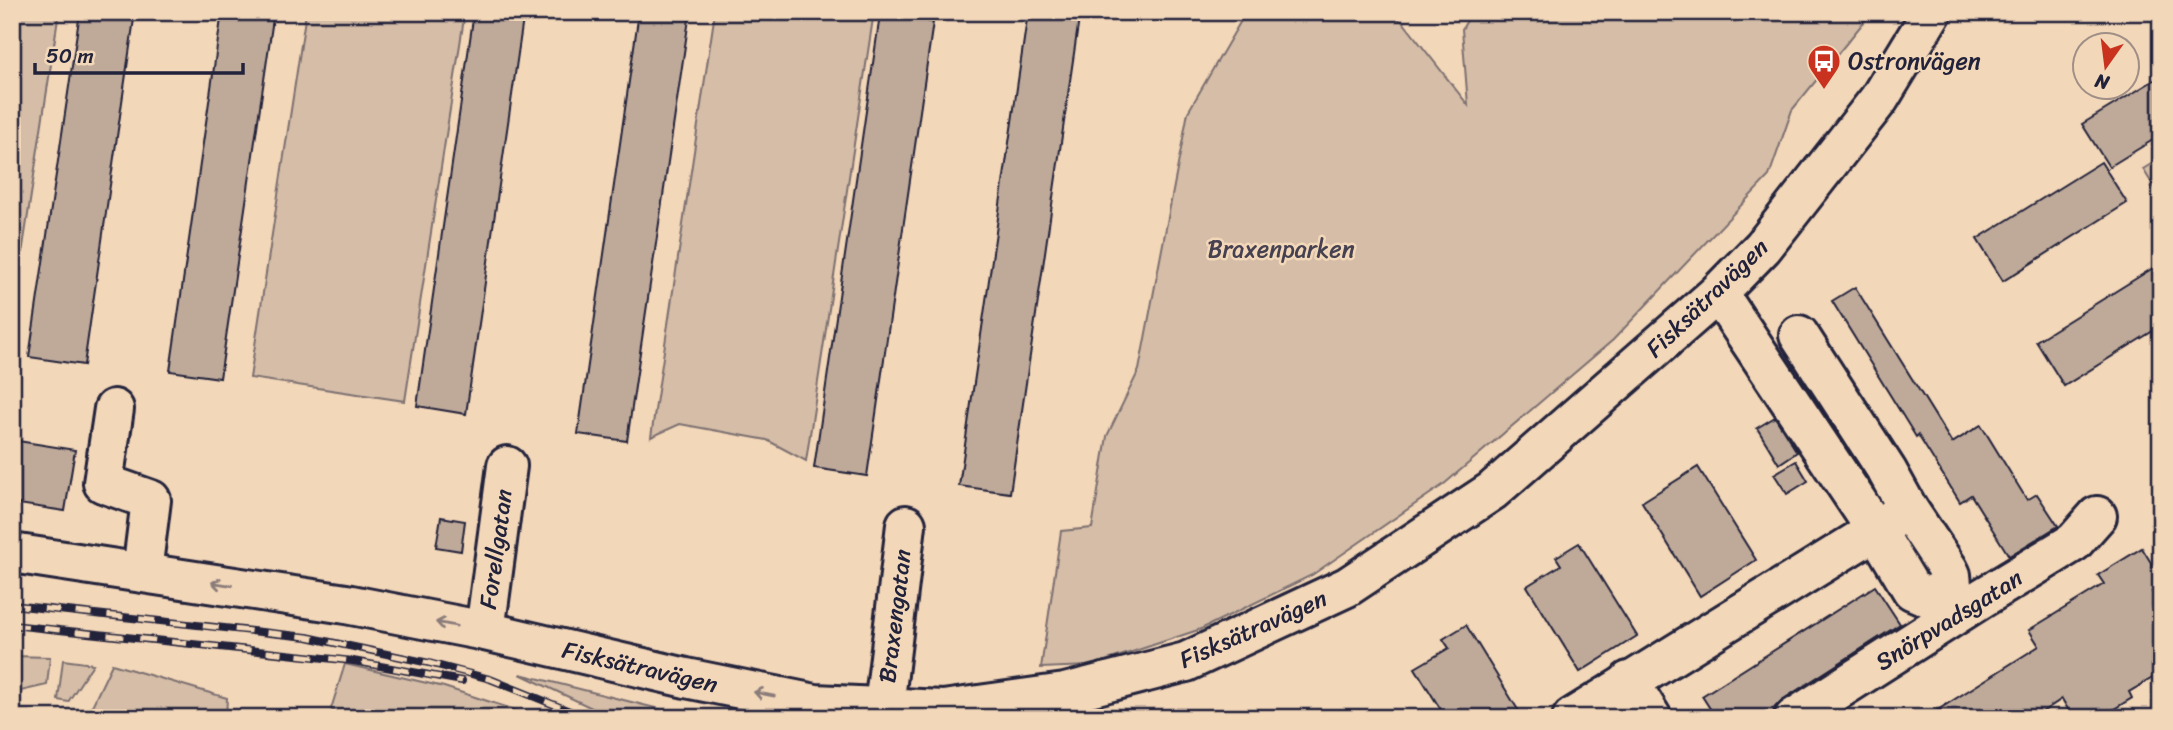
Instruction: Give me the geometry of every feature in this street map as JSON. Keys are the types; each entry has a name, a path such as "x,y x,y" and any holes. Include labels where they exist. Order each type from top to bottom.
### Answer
{"street":[{"name":"Fisksätravägen","path":"12,553 310,598 485,631 686,678 814,704 943,710 1065,693 1186,662 1347,587 1492,491 1718,293 1763,247 1879,99 1932,12"},
{"path":"1718,293 1876,530 1912,590 1928,597 1936,595 1952,585 1948,569 1799,335"},
{"path":"114,409 103,483 151,500 142,572"},
{"name":"Forellgatan","path":"485,631 507,466"},
{"path":"1572,718 1908,509"},
{"name":"Snörpvadsgatan","path":"1794,718 2074,542 2097,516"},
{"name":"Braxengatan","path":"884,707 906,525"},
{"path":"1629,681 1652,718"}],"green space":[{"path":"12,12 59,12 12,319"},
{"path":"306,12 465,12 405,401 250,378"},
{"path":"715,12 874,12 806,461 767,440 680,424 651,437"},
{"name":"Braxenparken","path":"1246,12 1386,12 1403,22 1468,105 1462,29 1472,12 1872,12 1792,110 1769,176 1613,340 1443,485 1312,575 1201,629 1090,666 1041,668 1061,531 1092,528 1107,436 1139,370 1188,112"},
{"path":"2161,158 2161,198 2143,169"},
{"path":"12,656 50,657 47,685 12,693"},
{"path":"63,660 93,664 68,702 58,700"},
{"path":"112,664 227,698 226,718 90,718 92,706"},
{"path":"345,664 444,687 540,718 346,718 331,709"},
{"path":"520,674 691,717 693,718 613,718"}],"building":[{"path":"80,12 135,12 84,365 29,357"},
{"path":"222,12 274,12 220,378 170,371"},
{"path":"474,12 524,12 466,414 417,406"},
{"path":"639,12 690,12 627,441 578,434"},
{"path":"1028,12 1080,12 1010,493 959,486"},
{"path":"880,15 933,22 867,476 814,468"},
{"path":"2161,76 2161,135 2109,167 2082,124 2118,102 2142,102 2142,88"},
{"path":"2101,162 2127,203 2003,281 1977,239"},
{"path":"2161,263 2161,326 2064,386 2036,341"},
{"path":"1855,287 1952,443 1981,425 2027,500 2037,494 2058,526 2009,556 1971,495 1960,502 1918,435 1916,437 1832,301"},
{"path":"1775,417 1797,452 1779,464 1757,428"},
{"path":"12,440 75,450 65,511 12,503"},
{"path":"1796,461 1808,481 1787,494 1774,474"},
{"path":"1698,467 1756,560 1700,596 1642,502"},
{"path":"441,517 465,521 461,551 436,547"},
{"path":"1579,543 1637,636 1580,672 1527,586 1561,565 1556,557"},
{"path":"2142,548 2161,579 2161,587 2152,592 2161,607 2161,673 2129,692 2132,698 2099,718 2073,718 2062,699 2033,718 1925,718 2039,646 2029,630 2104,584 2098,575"},
{"path":"1875,586 1900,624 1782,700 1766,718 1716,718 1702,696"},
{"path":"1466,625 1523,718 1446,718 1415,668 1449,648 1443,639"}],"railway":[{"path":"12,605 307,637 490,679 587,718"},
{"path":"12,625 353,661 462,681"}],"place":[{"name":"Ostronvägen","path":"1824,91"}]}
